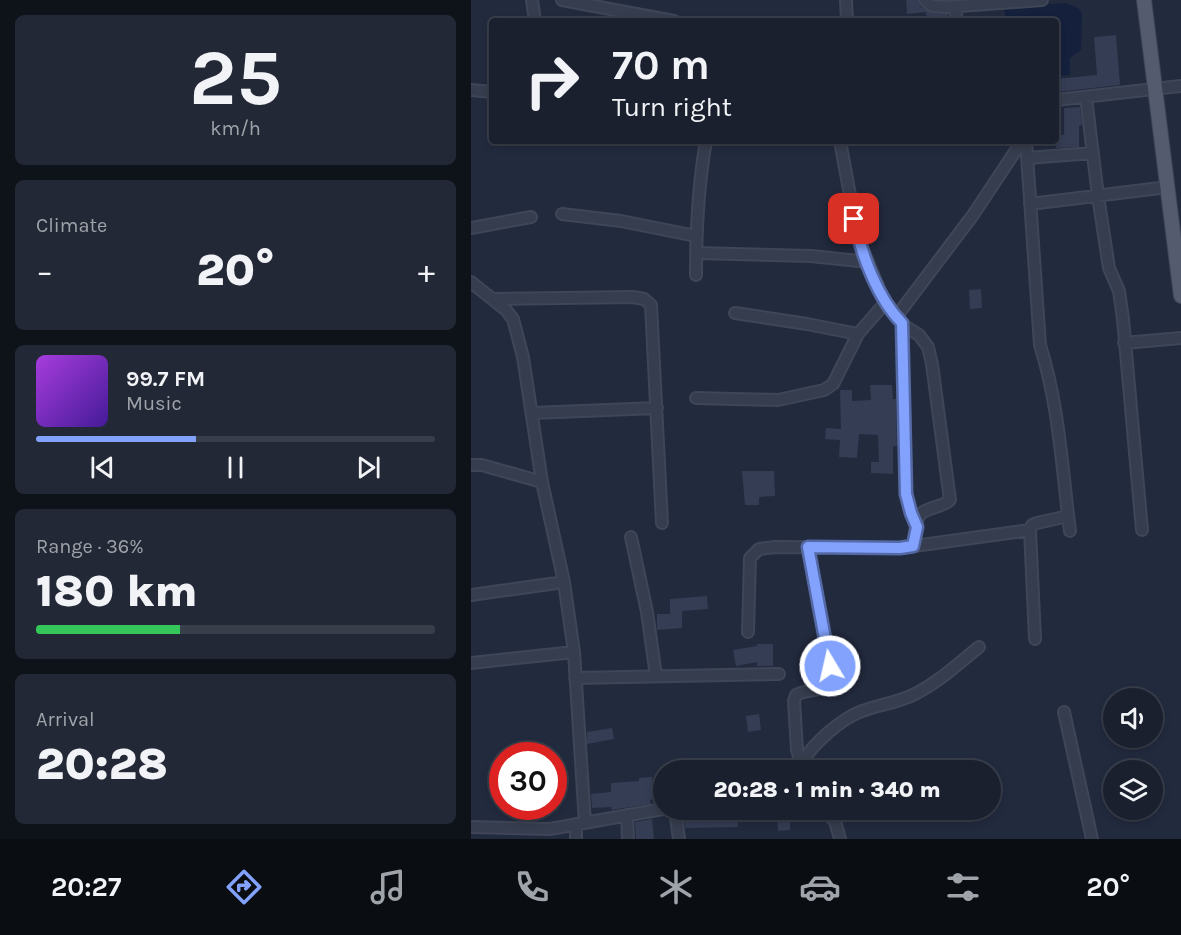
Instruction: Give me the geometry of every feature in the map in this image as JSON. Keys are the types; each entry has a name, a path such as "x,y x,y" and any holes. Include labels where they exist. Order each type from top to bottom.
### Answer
{"main road":[{"path":"1145,0 1178,254 1181,296"}],"street":[{"path":"532,0 535,18"},
{"path":"562,0 658,18"},
{"path":"846,0 847,18"},
{"path":"925,0 932,6 955,7 1042,0"},
{"path":"955,7 957,18"},
{"path":"1059,100 1181,86"},
{"path":"471,90 489,92"},
{"path":"1086,97 1109,268 1119,291 1142,530"},
{"path":"696,275 696,236 701,171 706,144"},
{"path":"841,144 858,238 885,303 899,320 919,336 928,347 950,500 945,505 924,512 919,517 913,546"},
{"path":"917,527 906,494 899,320 1022,144"},
{"path":"1025,144 1040,345 1054,401 1070,531"},
{"path":"1027,158 1093,153"},
{"path":"1030,204 1168,188"},
{"path":"562,214 621,221 696,236"},
{"path":"471,228 531,217"},
{"path":"696,254 811,256 868,262"},
{"path":"471,282 506,310 517,332 542,482 564,582 574,652 581,824 576,839"},
{"path":"492,299 633,297 644,299 651,305 662,523"},
{"path":"696,398 778,400 824,390 833,384 858,334 885,303"},
{"path":"735,313 858,334"},
{"path":"1124,343 1181,338"},
{"path":"532,413 657,408"},
{"path":"471,465 482,465 542,482"},
{"path":"1035,639 1030,531 1032,525 1037,523 1068,516"},
{"path":"749,632 750,558 755,551 775,547 900,548 1030,531"},
{"path":"631,537 647,612 656,676"},
{"path":"799,760 794,701 796,695 801,692 825,689 833,682 808,547"},
{"path":"471,595 564,582"},
{"path":"804,760 807,753 854,715 914,695 937,681 979,647"},
{"path":"471,663 574,652"},
{"path":"575,678 779,674"},
{"path":"1064,712 1092,839"},
{"path":"471,827 549,829 653,811"},
{"path":"627,815 628,839"},
{"path":"676,820 679,839"},
{"path":"834,820 840,839"}],"water":[{"path":"1065,3 1078,8 1082,13 1081,50 1070,58 1070,75 1059,76 1059,18 1006,18 1004,8"}],"building":[{"path":"906,0 918,0 920,6 931,13 948,14 949,18 927,18 926,12 907,14"},
{"path":"1116,35 1120,85 1059,92 1059,79 1097,75 1094,37"},
{"path":"1080,107 1082,125 1079,126 1079,147 1056,148 1056,144 1059,144 1059,135 1064,135 1064,108"},
{"path":"981,289 982,308 970,309 969,290"},
{"path":"870,385 892,385 893,399 896,399 897,446 893,446 893,474 871,473 871,462 879,462 878,435 859,434 857,458 839,457 840,440 825,439 826,428 841,429 840,390 852,390 852,401 871,400"},
{"path":"742,471 774,471 775,496 759,497 759,505 745,505"},
{"path":"707,596 708,609 682,611 682,628 657,630 657,614 670,614 670,599"},
{"path":"757,644 773,644 773,666 757,666 757,662 736,666 733,650 757,646"},
{"path":"821,656 825,679 814,682 813,673 817,673 815,658"},
{"path":"759,714 761,730 748,732 746,716"},
{"path":"612,728 614,739 587,744 587,732"},
{"path":"652,777 653,799 650,800 651,804 612,810 611,807 592,808 591,794 611,792 611,783 639,781 639,778"},
{"path":"652,819 654,839 636,839 635,822"},
{"path":"684,820 738,820 738,827 685,828"},
{"path":"777,820 790,820 790,830 778,831"}],"route":[{"path":"830,666 808,547 900,548 913,546 917,527 906,494 902,323 885,303 858,238 854,219"}]}
